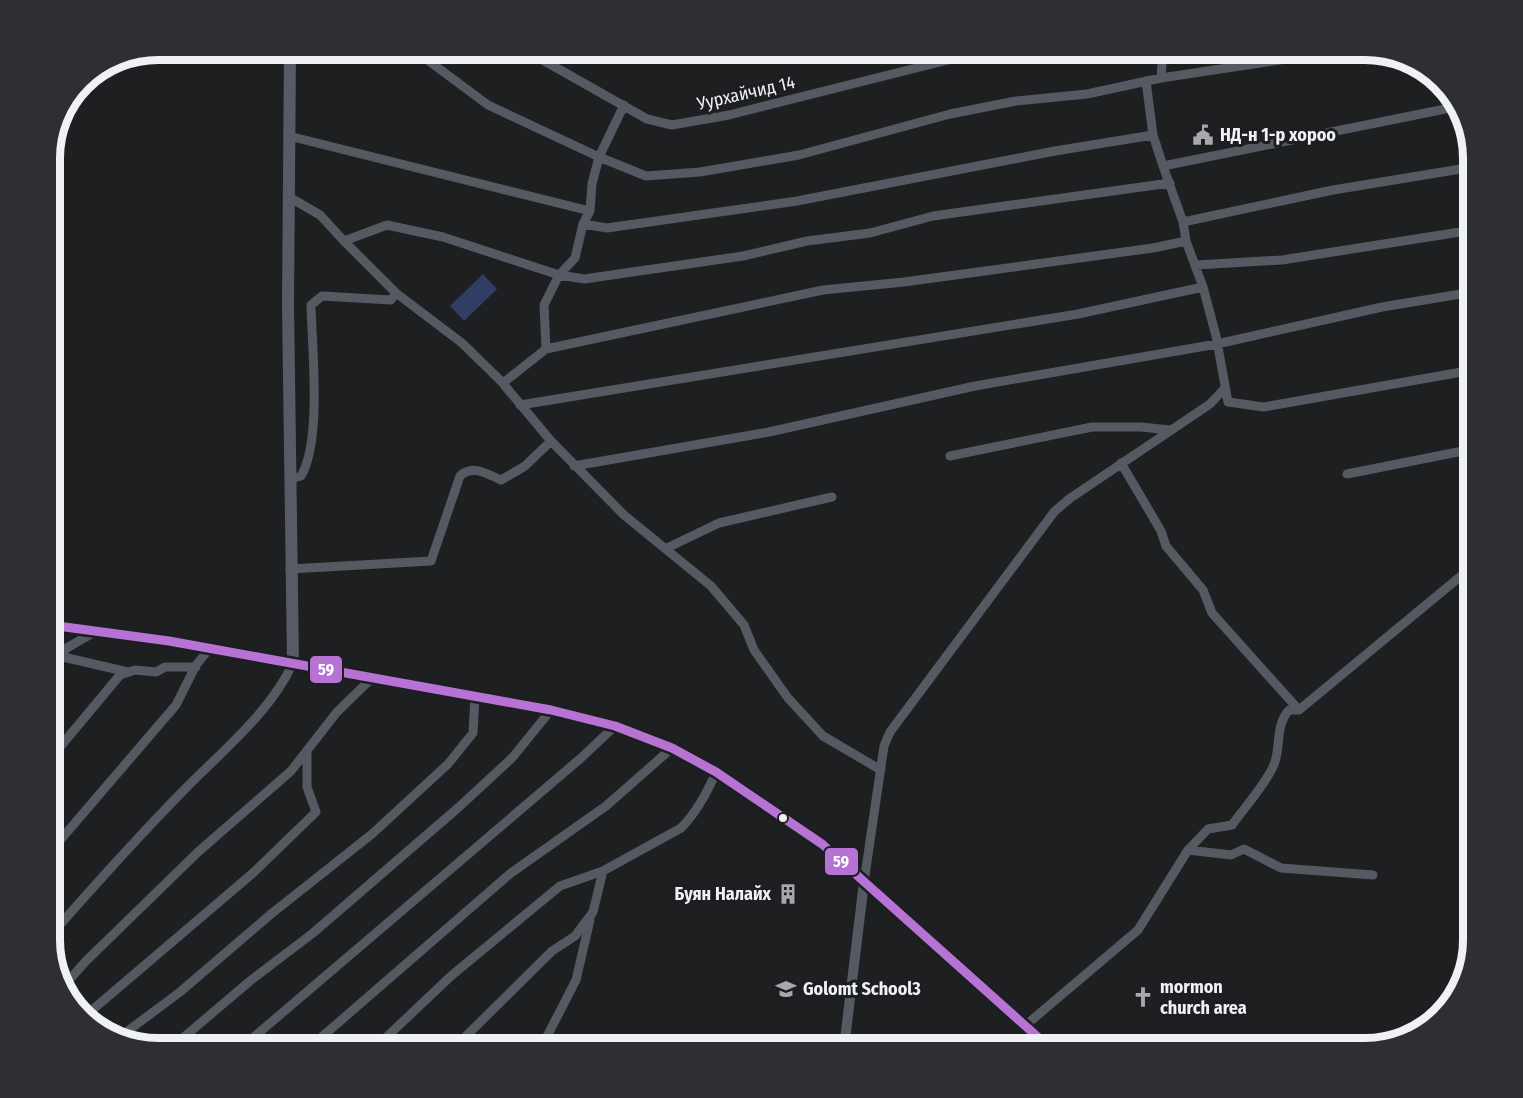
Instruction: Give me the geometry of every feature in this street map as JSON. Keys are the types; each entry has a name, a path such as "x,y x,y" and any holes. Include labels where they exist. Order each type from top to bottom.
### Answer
{"main road":[{"path":"60,626 210,648 293,663 290,569 290,60"}],"street":[{"path":"427,60 488,105 599,157 646,176 700,172 799,155 950,114 1016,101 1087,94 1161,78 1280,60"},
{"name":"Уурхайчид 14","path":"543,60 647,119 672,126 729,115 948,60"},
{"path":"1161,78 1162,60"},
{"path":"1146,81 1153,135 1203,287 1228,402 1264,407 1463,371"},
{"path":"546,349 544,305 559,276 575,258 583,224 590,211 592,184 599,157 624,105"},
{"path":"1163,166 1449,108"},
{"path":"583,224 607,228 797,201 1045,153 1153,135"},
{"path":"289,136 590,211"},
{"path":"1183,222 1333,190 1463,168"},
{"path":"344,240 387,225 471,245 559,276 584,279 743,256 807,241 870,233 933,216 1170,183"},
{"path":"289,197 320,215 396,293 462,343 503,383 574,466 624,515 711,586 744,625 754,650 788,698 823,736 881,770"},
{"path":"1196,265 1282,260 1463,232"},
{"path":"503,383 546,349 822,290 904,282 1153,248 1186,241"},
{"path":"520,405 1078,314 1203,287"},
{"path":"290,478 301,476 306,467 313,437 311,305 322,296 391,300 396,293"},
{"path":"574,466 769,432 975,386 1217,344 1383,307 1463,294"},
{"path":"845,1038 864,882 884,746 890,732 1054,512 1120,463 1210,404 1225,388"},
{"path":"950,456 1092,427 1170,430"},
{"path":"290,569 333,564 431,561 460,476 466,470 476,469 501,480 525,466 551,441"},
{"path":"1347,474 1463,451"},
{"path":"1120,463 1161,531 1166,546 1203,590 1212,614 1299,710"},
{"path":"667,548 719,524 832,497"},
{"path":"1026,1025 1138,930 1188,850 1208,829 1232,825 1273,768 1278,751 1278,732 1283,717 1289,710 1299,710 1463,574"},
{"path":"96,631 65,649 63,657 128,672"},
{"path":"60,840 176,705 195,667 210,648"},
{"path":"60,925 133,842 245,728 280,686 293,663 550,710 615,726 672,748 716,772 822,844 1040,1038"},
{"path":"60,747 120,675 128,672 195,667"},
{"path":"68,981 198,852 291,771 337,712 372,678"},
{"path":"125,1033 180,992 271,914 372,834 448,764 472,733 475,696"},
{"path":"183,1038 250,981 314,933 459,807 512,758 550,710"},
{"path":"253,1038 581,759 615,726"},
{"path":"321,1038 511,873 606,806 672,748"},
{"path":"91,1011 253,873 316,812 307,787 307,752"},
{"path":"386,1038 451,976 560,886 603,871 681,828 691,818 706,795 716,772"},
{"path":"1188,850 1231,855 1244,849 1281,868 1373,875"},
{"path":"547,1038 576,980 582,945 603,871"},
{"path":"464,1038 552,951 575,936 592,912"}],"shaded area":[{"path":"483,274 497,289 464,321 450,306"}],"transit line":[{"name":"59","path":"60,626 169,641 551,710 615,726 672,748 716,772 822,844 1039,1038"}],"place":[{"name":"НД-н 1-р хороо","path":"1203,135"},
{"name":"Буян Налайх","path":"788,894"},
{"name":"Golomt School3","path":"786,989"},
{"name":"mormon church area","path":"1143,997"}]}
